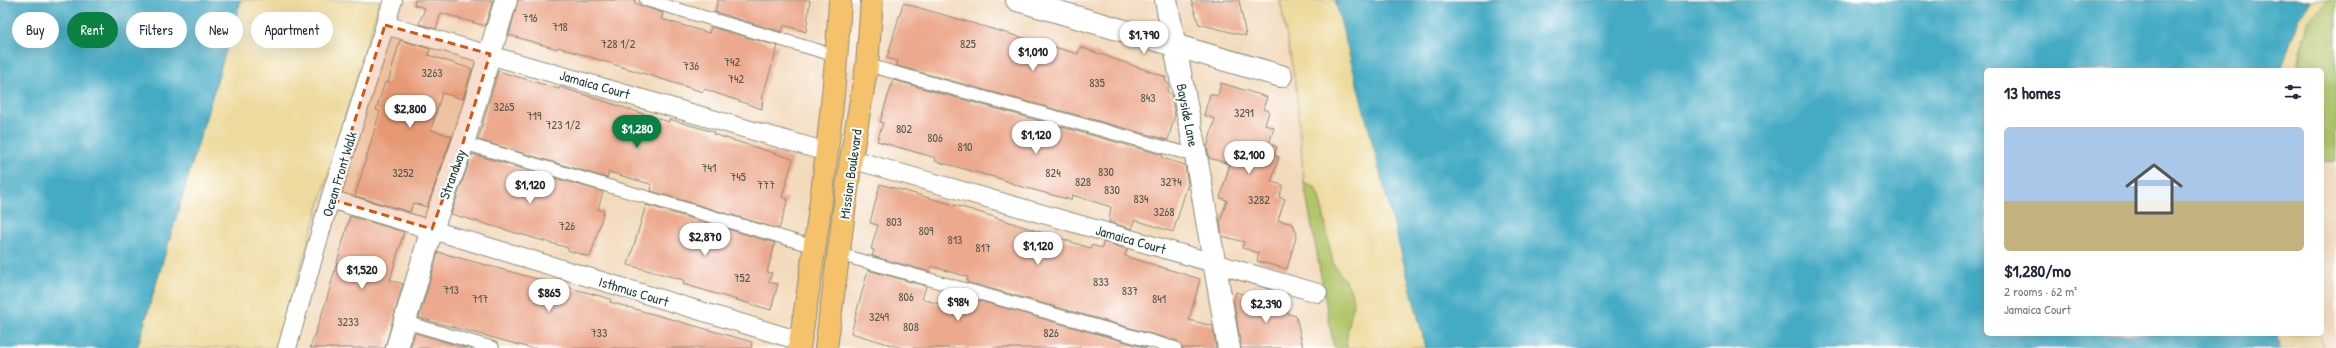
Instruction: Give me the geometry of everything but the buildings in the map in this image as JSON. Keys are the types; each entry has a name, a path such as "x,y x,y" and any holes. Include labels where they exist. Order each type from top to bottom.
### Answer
{"main road":[{"name":"Mission Boulevard","path":"799,345 815,247 827,152 837,56 840,0"},
{"name":"Mission Boulevard","path":"826,348 851,159 867,64 872,0"}],"street":[{"name":"Ocean Front Walk","path":"287,348 330,199 393,0"},
{"name":"Strandway","path":"397,348 432,229 463,143 506,0"},
{"path":"1018,0 1281,76"},
{"name":"Bayside Lane","path":"1166,0 1196,156 1229,348"},
{"name":"Jamaica Court","path":"385,25 827,152"},
{"name":"Jamaica Court","path":"851,159 1215,262 1318,293"},
{"name":"Isthmus Court","path":"330,199 432,229 799,345"}],"lane":[{"path":"646,0 837,56"},
{"path":"867,64 1196,156"},
{"path":"463,143 815,247"},
{"path":"838,254 1175,348"},
{"path":"405,322 493,348"}],"highlighted area":[{"path":"385,25 490,54 463,143 432,229 330,199"}],"green space":[{"path":"2327,0 2336,0 2336,162 2324,161 2324,68 2297,68 2308,22"},
{"path":"1304,183 1315,187 1321,205 1333,262 1352,294 1353,306 1347,334 1347,348 1334,348"}],"sand":[{"path":"241,0 380,0 277,348 137,348 227,48 243,48 243,12 237,12"},
{"path":"1280,0 1350,0 1402,177 1425,348 1347,348 1347,334 1353,306 1352,294 1333,262 1319,196 1315,187 1304,183 1296,87"},
{"path":"2278,0 2327,0 2308,22 2296,68 2261,68"},
{"path":"2270,336 2320,336 2323,348 2273,348"}],"water":[{"path":"0,0 241,0 237,12 195,12 195,48 227,48 137,348 0,348"},
{"path":"1335,0 2311,0 2298,20 2282,68 1984,68 1984,336 2277,336 2279,348 1426,348"}]}
